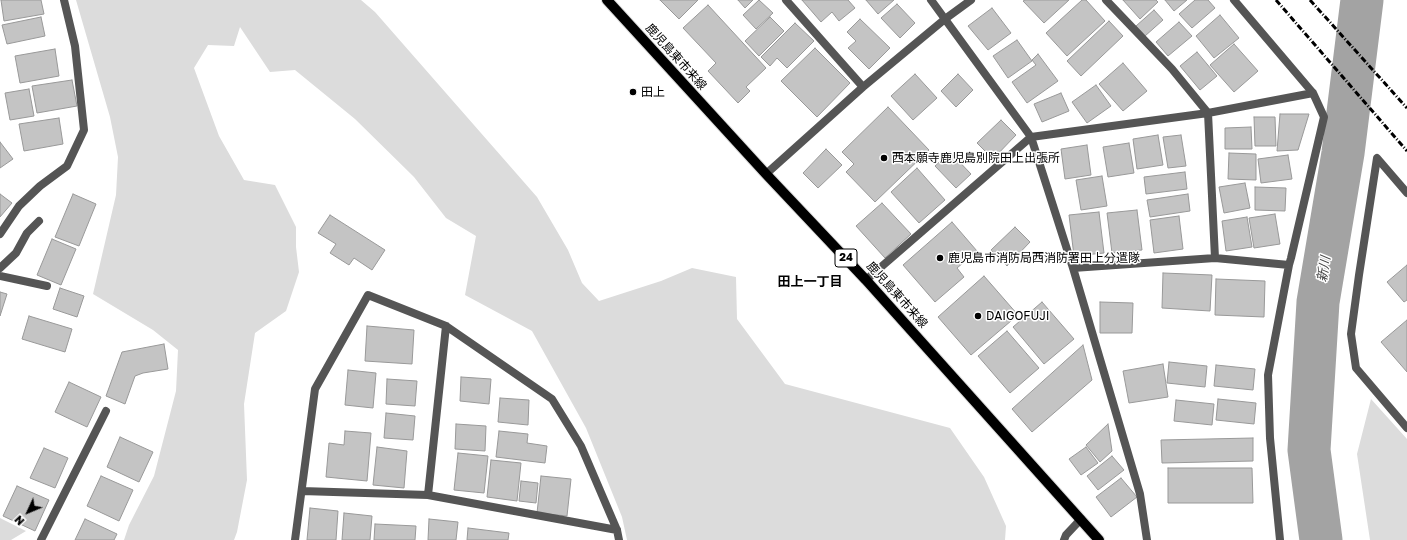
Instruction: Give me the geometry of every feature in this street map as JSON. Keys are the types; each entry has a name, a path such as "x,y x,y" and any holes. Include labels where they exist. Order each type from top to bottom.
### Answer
{"main road":[{"name":"鹿児島東市来線","path":"607,0 766,174 866,280 1099,540"}],"street":[{"path":"0,234 19,206 40,186 67,166 84,130 75,46 64,0"},
{"path":"786,0 863,87"},
{"path":"932,0 944,19 1031,137 1073,268 1140,494 1147,540"},
{"path":"766,174 863,87 944,19 971,0"},
{"path":"1106,0 1172,69 1208,114 1215,258"},
{"path":"1234,0 1313,93 1324,117 1292,258 1288,265 1268,375 1270,438 1280,540"},
{"path":"866,280 1031,137 1208,114 1313,93"},
{"path":"1407,192 1377,158 1351,334 1356,368 1407,428"},
{"path":"0,268 16,253 28,233 39,221"},
{"path":"1073,268 1215,258 1288,265"},
{"path":"0,276 47,286"},
{"path":"295,540 315,389 368,295 446,326 552,399 581,446 617,530 619,540"},
{"path":"428,495 446,326"},
{"path":"41,540 106,411"},
{"path":"302,491 428,495 617,530"},
{"path":"1064,540 1066,535 1081,519"}],"shaded area":[{"path":"76,0 361,0 375,12 537,197 568,250 582,283 599,301 661,281 692,268 736,277 737,319 785,384 950,428 984,477 1006,526 1005,540 627,540 622,517 586,428 532,331 465,295 476,236 446,218 414,177 355,119 295,70 270,72 240,27 234,46 208,45 194,68 219,136 244,180 275,185 296,227 296,247 299,272 286,311 255,333 244,404 247,480 237,532 234,540 124,540 129,525 154,476 176,391 178,350 153,330 93,294 116,195 118,157 110,117"},
{"path":"1371,399 1407,439 1407,540 1370,540 1357,454"},
{"path":"0,518 26,531 11,540 0,540"}],"building":[{"path":"1,0 41,0 44,14 4,21"},
{"path":"660,0 698,0 679,19"},
{"path":"738,0 753,0 745,8"},
{"path":"759,0 773,13 756,29 743,15"},
{"path":"802,0 848,0 855,8 839,21 832,12 821,22"},
{"path":"866,0 894,0 878,14"},
{"path":"1069,0 1044,23 1023,1"},
{"path":"1082,0 1086,0 1105,21 1067,56 1046,33"},
{"path":"1123,0 1156,0 1158,2 1140,19"},
{"path":"1165,0 1187,0 1174,11"},
{"path":"1195,0 1208,0 1215,8 1192,28 1179,14"},
{"path":"897,4 915,23 900,38 881,18"},
{"path":"708,5 766,68 746,87 750,91 738,103 708,71 716,63 683,28"},
{"path":"992,8 1011,33 988,50 968,26"},
{"path":"1154,10 1163,20 1145,36 1136,26"},
{"path":"1220,15 1239,38 1214,58 1196,36"},
{"path":"41,17 45,36 7,44 2,25"},
{"path":"770,17 784,31 759,56 745,41"},
{"path":"860,19 890,48 869,69 848,48 856,41 847,32"},
{"path":"1109,21 1123,36 1081,76 1067,61"},
{"path":"1179,22 1192,36 1168,56 1156,42"},
{"path":"795,23 814,41 787,68 777,58 770,66 761,57"},
{"path":"1017,40 1032,61 1008,78 993,56"},
{"path":"1234,44 1258,71 1234,92 1210,65"},
{"path":"815,48 850,83 817,117 781,81"},
{"path":"55,49 59,76 20,83 15,56"},
{"path":"1197,52 1217,76 1200,90 1180,66"},
{"path":"1038,54 1058,81 1027,103 1012,82 1036,65 1032,60"},
{"path":"1123,63 1147,91 1123,111 1099,84"},
{"path":"915,74 937,98 913,120 891,96"},
{"path":"958,74 973,90 956,107 941,91"},
{"path":"72,80 77,106 37,113 32,86"},
{"path":"1096,85 1111,106 1087,123 1072,102"},
{"path":"29,89 34,116 10,120 5,93"},
{"path":"1061,93 1069,111 1042,122 1034,104"},
{"name":"西本願寺鹿児島別院田上出張所","path":"888,107 929,150 875,202 846,172 854,164 842,152"},
{"path":"1280,114 1309,114 1298,150 1277,151"},
{"path":"1254,117 1275,117 1276,146 1255,146"},
{"path":"59,118 63,144 24,151 19,124"},
{"path":"1001,120 1016,135 993,159 977,143"},
{"path":"1251,127 1252,149 1225,149 1225,128"},
{"path":"1158,135 1163,165 1137,169 1133,139"},
{"path":"1181,135 1186,166 1168,168 1163,137"},
{"path":"0,142 13,159 0,168"},
{"path":"1129,143 1134,173 1108,177 1103,147"},
{"path":"1087,145 1091,175 1065,179 1061,149"},
{"path":"826,149 842,165 818,188 803,173"},
{"path":"950,152 971,174 956,188 935,166"},
{"path":"1229,153 1256,154 1256,180 1228,179"},
{"path":"1288,155 1292,179 1261,183 1258,159"},
{"path":"917,168 945,200 919,223 891,192"},
{"path":"1185,172 1187,189 1146,194 1144,177"},
{"path":"1102,176 1107,206 1081,210 1076,180"},
{"path":"1245,183 1250,208 1224,213 1219,187"},
{"path":"1255,187 1286,188 1285,211 1255,210"},
{"path":"0,194 12,203 0,217"},
{"path":"73,194 96,204 79,246 55,237"},
{"path":"1188,194 1190,211 1150,217 1147,200"},
{"path":"882,203 911,234 885,258 856,226"},
{"path":"1137,210 1142,250 1112,253 1107,213"},
{"path":"1099,212 1104,253 1074,256 1069,215"},
{"path":"1275,214 1280,244 1254,248 1249,218"},
{"path":"330,215 385,250 372,270 354,258 349,265 330,253 336,244 318,233"},
{"path":"1179,216 1183,249 1154,253 1150,220"},
{"path":"1247,217 1252,247 1226,251 1222,221"},
{"name":"鹿児島市消防局西消防署田上分遣隊","path":"952,222 977,251 957,268 964,277 935,302 903,265"},
{"path":"1015,227 1030,242 1007,266 991,250"},
{"path":"52,239 76,249 61,285 37,275"},
{"path":"1407,265 1407,300 1404,302 1387,282"},
{"path":"1163,273 1212,275 1210,311 1162,308"},
{"name":"DAIGOFUJI","path":"984,276 1018,315 971,355 938,317"},
{"path":"1216,279 1265,281 1264,317 1215,315"},
{"path":"60,288 84,296 77,317 53,309"},
{"path":"0,292 7,294 0,316"},
{"path":"1042,302 1074,339 1044,364 1013,327"},
{"path":"1100,302 1133,303 1132,333 1100,333"},
{"path":"29,316 72,329 65,352 22,339"},
{"path":"1407,320 1407,372 1381,342"},
{"path":"367,326 414,330 412,364 365,361"},
{"path":"1007,331 1039,368 1010,393 978,356"},
{"path":"164,344 168,369 143,373 135,376 125,404 106,396 122,352"},
{"path":"1083,345 1092,380 1032,432 1012,409"},
{"path":"1169,362 1207,366 1205,387 1167,383"},
{"path":"1163,364 1168,397 1129,403 1123,371"},
{"path":"1216,365 1255,369 1253,390 1214,386"},
{"path":"348,370 376,373 373,408 345,405"},
{"path":"461,377 491,379 489,404 460,401"},
{"path":"387,379 417,381 415,406 386,404"},
{"path":"69,382 101,397 87,427 55,412"},
{"path":"500,398 529,400 528,425 498,422"},
{"path":"1218,399 1256,403 1254,424 1216,420"},
{"path":"1176,400 1214,404 1212,425 1174,421"},
{"path":"386,413 415,416 413,440 384,438"},
{"path":"456,424 486,426 485,451 455,449"},
{"path":"1108,424 1112,451 1100,462 1086,445"},
{"path":"345,431 371,433 367,481 326,477 329,443 344,445"},
{"path":"499,431 528,434 527,443 547,446 545,463 496,457"},
{"path":"120,437 153,452 139,482 107,467"},
{"path":"1253,438 1253,461 1162,463 1161,440"},
{"path":"377,447 407,451 404,488 373,485"},
{"path":"1086,447 1098,463 1081,475 1069,459"},
{"path":"44,448 68,458 55,488 30,478"},
{"path":"458,453 488,456 484,493 454,490"},
{"path":"1112,456 1124,470 1098,490 1087,476"},
{"path":"491,460 521,463 517,501 487,497"},
{"path":"1168,468 1252,468 1253,503 1168,503"},
{"path":"101,476 133,490 119,521 87,506"},
{"path":"541,476 571,479 567,516 537,513"},
{"path":"1121,478 1137,497 1111,517 1096,497"},
{"path":"521,481 538,483 536,503 519,501"},
{"path":"17,486 49,500 35,531 3,516"},
{"path":"310,508 338,511 336,540 307,540"},
{"path":"344,513 372,516 370,540 342,540"},
{"path":"85,519 117,534 114,540 75,540"},
{"path":"429,519 458,522 456,540 428,540"},
{"path":"375,524 416,526 415,540 374,540"},
{"path":"468,528 509,533 508,540 467,540"}],"waterway":[{"name":"新川","path":"1321,540 1309,450 1318,302 1343,153 1362,0"}],"railway":[{"path":"1276,0 1407,151"},
{"path":"1310,0 1407,108"}],"place":[{"name":"田上","path":"633,92"},
{"name":"西本願寺鹿児島別院田上出張所","path":"884,158"},
{"name":"鹿児島市消防局西消防署田上分遣隊","path":"940,258"},
{"name":"DAIGOFUJI","path":"978,316"}],"district":[{"name":"田上一丁目","path":"810,282"}]}
